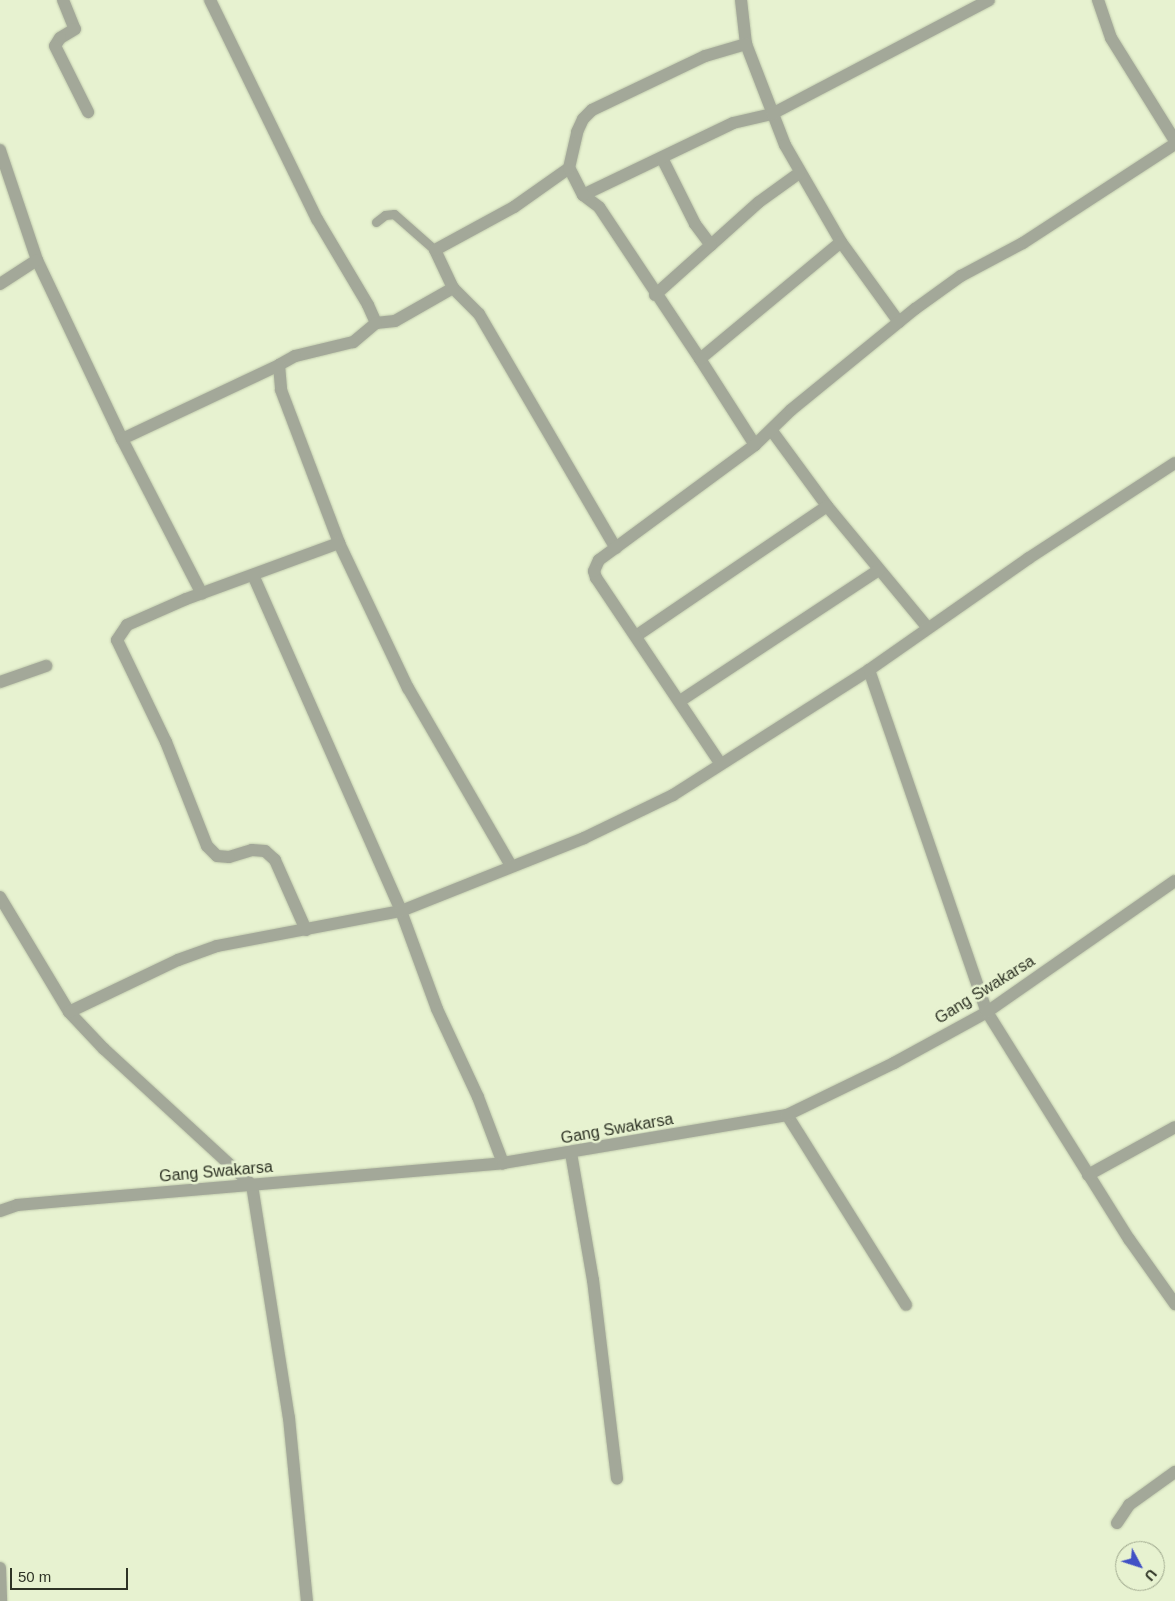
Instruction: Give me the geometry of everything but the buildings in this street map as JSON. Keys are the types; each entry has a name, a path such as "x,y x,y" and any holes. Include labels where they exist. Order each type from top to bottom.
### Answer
{"street":[{"path":"62,0 75,28 60,38 56,46 88,112"},
{"path":"210,0 317,219 368,305 376,323"},
{"path":"741,0 746,44 772,114 800,173 825,210 840,242 899,322"},
{"path":"583,195 733,123 772,114 989,0"},
{"path":"720,762 594,571 599,560 755,446 791,410 899,322 960,276 1023,243 1175,142 1111,38 1098,0"},
{"path":"746,44 705,56 592,110 583,119 577,132 569,168 583,195 599,207 755,446"},
{"path":"0,150 37,260 122,439 202,594"},
{"path":"662,158 694,224 711,245"},
{"path":"569,168 514,207 435,250 453,288 479,314 616,548"},
{"path":"655,295 759,202 800,173"},
{"path":"700,359 840,242"},
{"path":"0,284 37,260"},
{"path":"122,439 295,356 354,342 376,323 395,321 453,288"},
{"path":"279,365 281,390 339,543 408,688 511,866"},
{"path":"772,431 827,506 928,628"},
{"path":"69,1012 178,960 217,946 401,911 584,838 673,795 720,762 869,670 928,628 1175,463"},
{"path":"636,636 827,506"},
{"path":"306,930 275,860 265,851 252,850 229,858 217,856 207,846 166,742 117,640 127,626 202,594 339,543"},
{"path":"680,701 880,570"},
{"path":"253,575 401,911 436,1009 478,1098 503,1163"},
{"path":"0,682 46,666"},
{"path":"869,670 987,1012 1088,1175 1175,1304"},
{"name":"Gang Swakarsa","path":"0,1211 17,1205 503,1163 788,1115 894,1063 987,1012 1175,881"},
{"path":"2,905 69,1012 104,1049 252,1185 289,1418 308,1601"},
{"path":"788,1115 906,1305"},
{"path":"1088,1175 1175,1127"},
{"path":"571,1153 594,1280 618,1479"},
{"path":"1117,1523 1129,1505 1175,1472"},
{"path":"0,1568 1,1601"}],"lane":[{"path":"376,222 384,215 394,214 435,250"}]}
